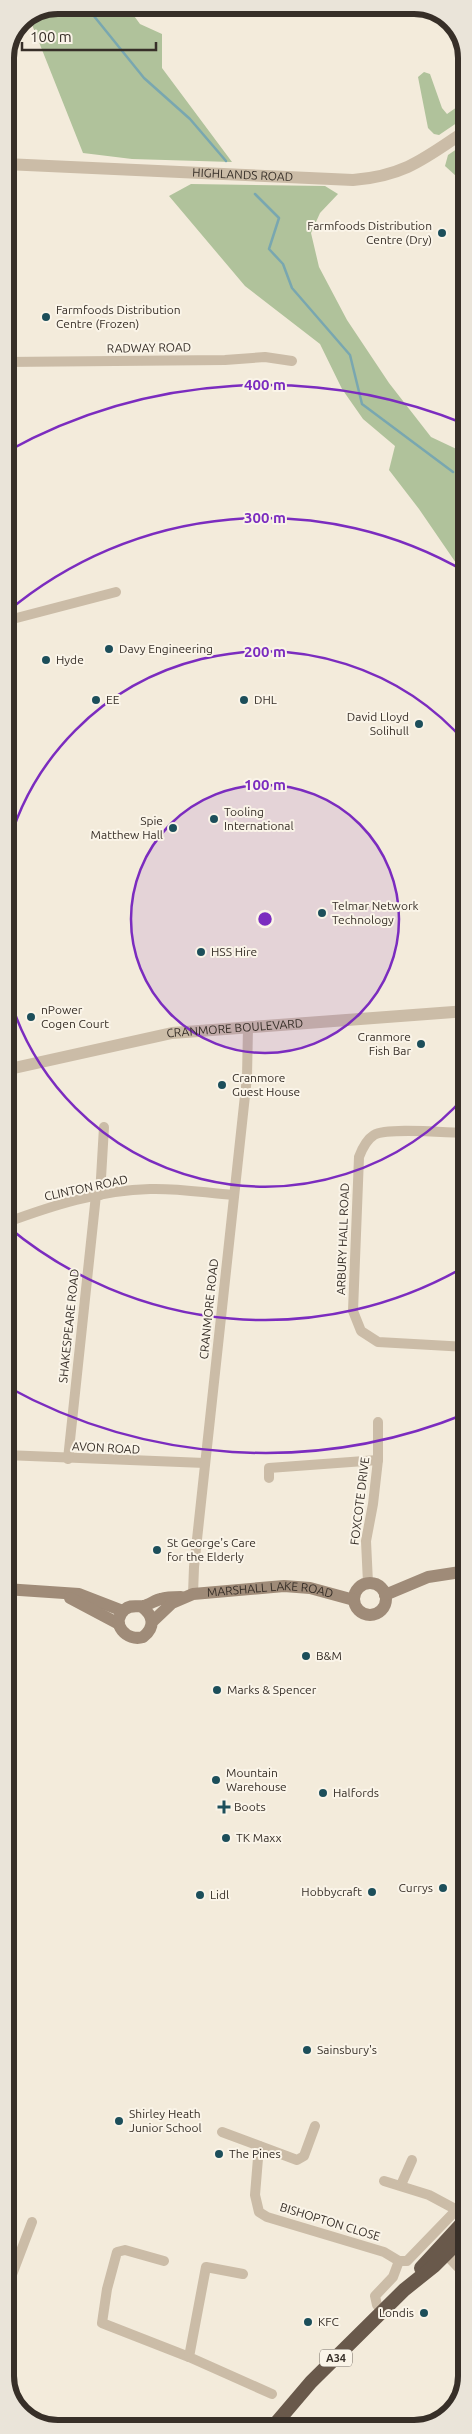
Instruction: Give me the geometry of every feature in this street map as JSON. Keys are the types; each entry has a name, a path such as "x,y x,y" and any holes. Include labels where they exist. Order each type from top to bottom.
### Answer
{"highway":[{"name":"A34","path":"443,2250 458,2222"},
{"name":"A34","path":"278,2420 311,2382 443,2250 458,2239"}],"main road":[{"path":"385,1594 428,1577 458,1572"},
{"path":"368,1583 377,1584 385,1594 383,1608 374,1614 360,1611 354,1600 358,1589 368,1583"},
{"name":"MARSHALL LAKE ROAD","path":"14,1590 79,1594 123,1611 128,1607 142,1606 162,1598 284,1586 310,1588 354,1600"},
{"name":"MARSHALL LAKE ROAD","path":"56,1592 119,1624 123,1633 138,1639 148,1633 152,1622 172,1603 189,1595"},
{"path":"142,1606 149,1612 152,1622"},
{"path":"119,1624 123,1611"}],"street":[{"name":"HIGHLANDS ROAD","path":"14,164 353,180 384,176 411,167 458,135"},
{"name":"RADWAY ROAD","path":"14,362 225,360 265,357 292,362"},
{"path":"14,619 116,592"},
{"name":"CRANMORE BOULEVARD","path":"14,1068 155,1036 197,1030 458,1012"},
{"name":"CRANMORE ROAD","path":"189,1595 247,1077 248,1027"},
{"name":"SHAKESPEARE ROAD","path":"68,1459 104,1127"},
{"name":"ARBURY HALL ROAD","path":"458,1133 382,1132 368,1140 363,1147 359,1157 353,1311 361,1331 378,1342 458,1346"},
{"name":"CLINTON ROAD","path":"14,1220 43,1209 98,1195 151,1189 234,1195"},
{"name":"FOXCOTE DRIVE","path":"368,1583 366,1540 373,1504 378,1460 378,1422"},
{"name":"AVON ROAD","path":"14,1456 205,1464"},
{"path":"269,1478 269,1468 378,1460"},
{"path":"222,2132 297,2160 304,2156 315,2126"},
{"name":"BISHOPTON CLOSE","path":"259,2146 255,2195 259,2212 267,2217 384,2252 399,2261"},
{"path":"401,2185 412,2160"},
{"path":"384,2181 429,2195 458,2212"},
{"path":"383,2311 377,2305 375,2296 393,2277 399,2261 407,2261 458,2217"},
{"path":"14,2271 32,2222"},
{"path":"164,2261 125,2250 117,2252 107,2290 102,2323 189,2356 272,2394"},
{"path":"443,2250 458,2266"},
{"path":"189,2356 206,2267 243,2274"}],"green space":[{"path":"58,14 133,14 140,24 162,34 162,68 232,162 132,159 83,153 31,23 41,17"},
{"path":"424,72 430,74 442,108 447,114 458,106 458,122 439,135 434,134 428,128 418,77"},
{"path":"458,148 458,174 456,176 445,166 448,155"},
{"path":"191,184 325,186 338,194 320,213 311,233 319,267 347,320 389,383 431,437 458,450 458,564 389,470 395,446 363,419 342,389 320,344 245,286 169,196"}],"waterway":[{"path":"92,14 144,78 190,119 226,161"},
{"path":"255,194 279,218 269,249 283,264 292,288 350,355 362,404 453,472"}],"place":[{"name":"Farmfoods Distribution Centre (Dry)","path":"442,233"},
{"name":"Farmfoods Distribution Centre (Frozen)","path":"46,317"},
{"name":"Davy Engineering","path":"109,649"},
{"name":"Hyde","path":"46,660"},
{"name":"EE","path":"96,700"},
{"name":"DHL","path":"244,700"},
{"name":"David Lloyd Solihull","path":"419,724"},
{"name":"Tooling International","path":"214,819"},
{"name":"Spie Matthew Hall","path":"173,828"},
{"name":"Telmar Network Technology","path":"322,913"},
{"name":"HSS Hire","path":"201,952"},
{"name":"nPower Cogen Court","path":"31,1017"},
{"name":"Cranmore Fish Bar","path":"421,1044"},
{"name":"Cranmore Guest House","path":"222,1085"},
{"name":"St George's Care for the Elderly","path":"157,1550"},
{"name":"B&M","path":"306,1656"},
{"name":"Marks & Spencer","path":"217,1690"},
{"name":"Mountain Warehouse","path":"216,1780"},
{"name":"Halfords","path":"323,1793"},
{"name":"Boots","path":"224,1807"},
{"name":"TK Maxx","path":"226,1838"},
{"name":"Currys","path":"443,1888"},
{"name":"Hobbycraft","path":"372,1892"},
{"name":"Lidl","path":"200,1895"},
{"name":"Sainsbury's","path":"307,2050"},
{"name":"Shirley Heath Junior School","path":"119,2121"},
{"name":"The Pines","path":"219,2154"},
{"name":"Londis","path":"424,2313"},
{"name":"KFC","path":"308,2322"}]}
